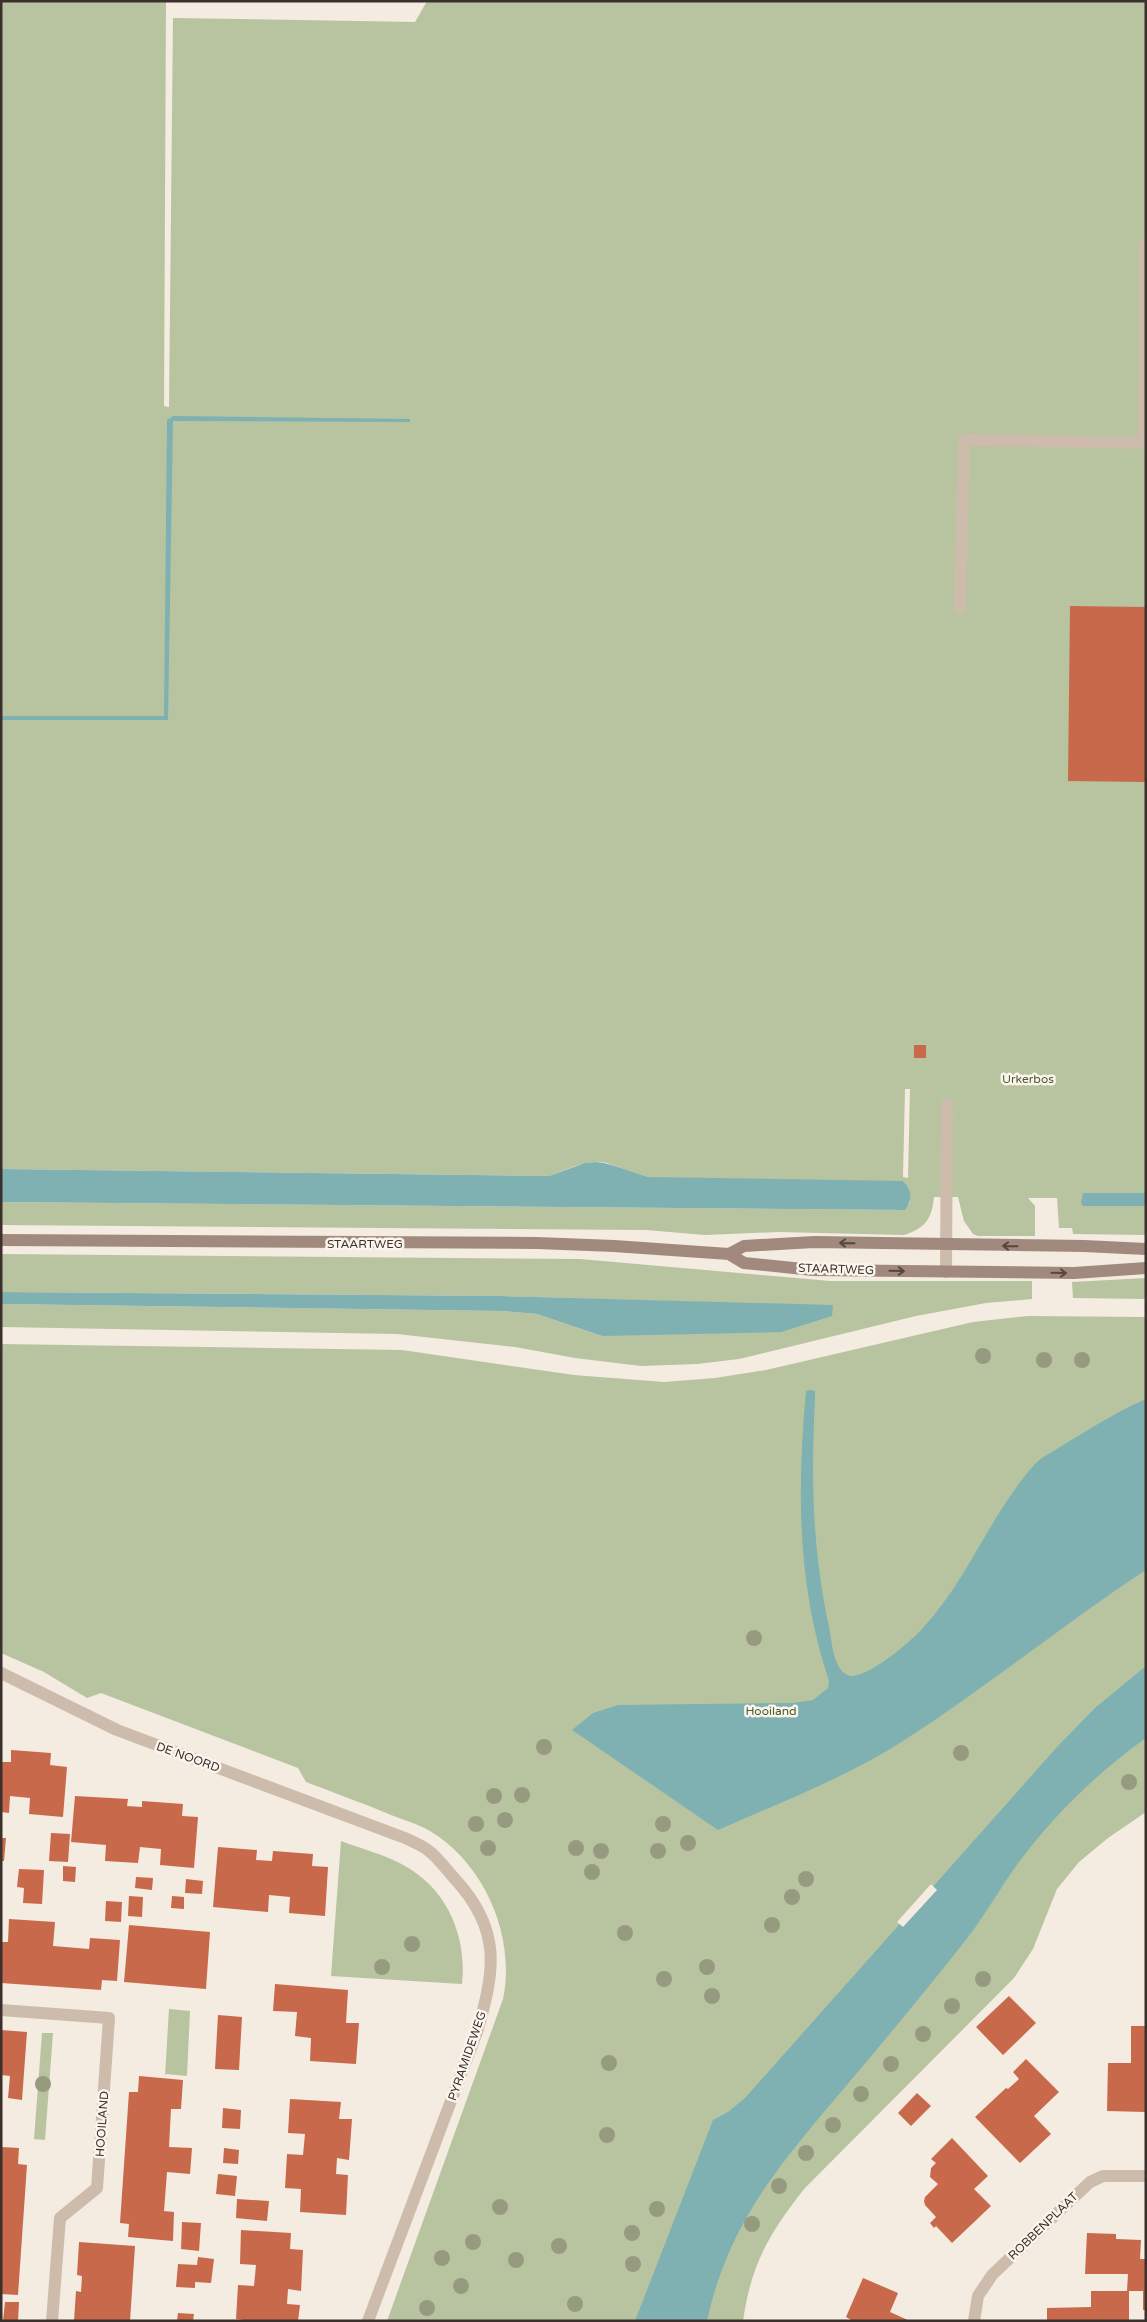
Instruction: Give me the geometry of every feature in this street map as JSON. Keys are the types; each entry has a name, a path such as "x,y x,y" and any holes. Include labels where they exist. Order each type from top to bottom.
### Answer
{"main road":[{"name":"STAARTWEG","path":"1,1240 606,1245 729,1254 744,1263 813,1270 1074,1273 1146,1268"},
{"name":"STAARTWEG","path":"729,1254 744,1246 814,1242 1084,1246 1146,1250"}],"street":[{"path":"960,608 964,440 1144,442 1145,245"},
{"path":"946,1272 947,1104"},
{"name":"DE NOORD","path":"1,1673 117,1730 381,1828"},
{"name":"PYRAMIDEWEG","path":"368,2321 476,2032 488,1992 491,1959 487,1929 472,1897 429,1851 381,1828"},
{"name":"HOOILAND","path":"1,2010 110,2018 97,2188 60,2218 52,2321"},
{"name":"ROBBENPLAAT","path":"974,2321 978,2296 992,2275 1090,2182 1103,2176 1146,2176"}],"green space":[{"name":"Urkerbos","path":"1,1 166,1 164,406 169,407 173,18 415,22 427,1 1146,1 1146,1235 1073,1234 1072,1228 1059,1228 1057,1198 1028,1198 1035,1206 1035,1236 978,1236 973,1234 964,1221 958,1197 934,1197 932,1211 923,1225 904,1235 779,1232 705,1235 646,1230 1,1225 1,1202 904,1210 910,1202 910,1196 649,1177 600,1162 585,1163 549,1176 1,1169","holes":["905,1089 910,1089 908,1178 903,1177"]},
{"path":"1,1254 580,1259 830,1281 1032,1281 1032,1299 986,1303 916,1316 739,1359 697,1364 641,1366 575,1358 515,1347 397,1334 1,1327 1,1304 502,1311 537,1314 602,1336 833,1306 500,1296 1,1292"},
{"path":"1146,1278 1146,1299 1073,1298 1072,1282"},
{"name":"Hooiland","path":"1028,1316 1146,1317 1146,1812 1108,1838 1079,1862 1057,1889 1033,1949 1014,1978 805,2188 772,2234 757,2265 751,2282 743,2321 387,2321 503,1999 506,1975 505,1951 500,1927 492,1904 481,1882 466,1862 449,1845 430,1831 306,1782 298,1768 101,1693 87,1698 44,1672 1,1653 1,1344 402,1350 574,1375 664,1382 715,1378 766,1370 973,1322"},
{"path":"341,1841 398,1862 420,1876 433,1888 452,1916 458,1932 463,1966 462,1984 331,1976"},
{"path":"169,2009 190,2011 187,2076 166,2074 165,2076"},
{"path":"42,2033 53,2033 45,2140 34,2139"}],"water":[{"path":"173,416 410,419 410,422 173,421 168,720 1,720 1,716 164,716 167,420"},
{"path":"585,1163 609,1164 649,1177 903,1181 910,1192 910,1199 905,1210 1,1202 1,1169 549,1176"},
{"path":"1083,1193 1146,1193 1146,1206 1083,1206 1081,1203"},
{"path":"1,1292 500,1296 833,1305 832,1316 781,1332 602,1336 537,1314 502,1311 1,1304"},
{"path":"806,1391 815,1391 813,1485 819,1569 834,1654 842,1671 847,1675 854,1676 875,1667 898,1651 922,1629 953,1590 1005,1504 1035,1464 1102,1422 1146,1399 1146,1570 967,1698 884,1753 838,1777 718,1830 572,1730 593,1713 618,1705 793,1703 813,1700 828,1688 829,1681 818,1645 811,1609 802,1538 801,1465"},
{"path":"1146,1666 1146,1738 1094,1780 1047,1828 1019,1862 969,1936 780,2167 744,2222 729,2252 707,2321 635,2321 713,2120 728,2112 745,2098 1057,1747 1095,1708"}],"pier":[{"path":"931,1884 937,1890 903,1927 897,1922"}],"building":[{"path":"1070,606 1146,607 1146,782 1068,781"},
{"path":"914,1045 926,1045 926,1058 914,1058"},
{"path":"11,1750 51,1753 50,1765 67,1767 63,1817 29,1814 30,1798 10,1796 9,1813 1,1812 1,1762 11,1762"},
{"path":"75,1796 128,1799 127,1806 142,1807 142,1801 183,1804 182,1816 198,1817 194,1868 160,1865 161,1849 140,1847 138,1863 105,1861 106,1845 71,1842"},
{"path":"51,1833 70,1834 68,1862 49,1861"},
{"path":"1,1838 6,1838 4,1861 1,1861"},
{"path":"218,1847 257,1850 256,1860 272,1861 273,1851 313,1854 312,1866 328,1867 325,1916 289,1913 290,1897 269,1895 268,1912 213,1907"},
{"path":"63,1866 76,1867 75,1882 63,1881"},
{"path":"19,1869 44,1870 42,1904 23,1903 24,1888 17,1887"},
{"path":"136,1877 153,1878 152,1890 135,1888"},
{"path":"186,1879 203,1881 202,1894 185,1893"},
{"path":"129,1896 143,1897 142,1917 128,1916"},
{"path":"172,1896 184,1897 184,1909 171,1908"},
{"path":"106,1901 122,1902 121,1922 105,1921"},
{"path":"9,1919 55,1922 53,1946 89,1949 90,1938 120,1940 117,1981 102,1980 101,1990 1,1983 1,1942 8,1942"},
{"path":"129,1925 210,1932 206,1989 124,1982"},
{"path":"275,1984 348,1990 346,2023 359,2023 356,2064 310,2061 311,2038 295,2036 297,2012 273,2011"},
{"path":"1009,1996 1036,2023 1003,2055 976,2027"},
{"path":"218,2015 242,2017 239,2070 215,2069"},
{"path":"1131,2026 1146,2026 1145,2112 1107,2111 1108,2063 1131,2063"},
{"path":"1,2030 27,2032 22,2100 8,2098 10,2076 1,2075"},
{"path":"1026,2059 1059,2092 1034,2116 1051,2134 1020,2163 975,2117 1006,2088 1008,2089 1019,2079 1013,2072"},
{"path":"139,2076 183,2080 181,2109 171,2109 169,2147 192,2148 190,2174 167,2172 164,2211 174,2212 173,2241 128,2237 129,2224 120,2223 129,2092 138,2092"},
{"path":"917,2093 931,2106 911,2126 898,2113"},
{"path":"290,2099 341,2102 339,2119 352,2119 349,2160 337,2158 336,2174 348,2175 346,2215 300,2212 301,2189 285,2188 287,2154 303,2155 305,2134 288,2133"},
{"path":"223,2108 241,2110 240,2129 222,2128"},
{"path":"952,2138 988,2176 974,2189 991,2206 952,2243 936,2226 934,2228 930,2223 936,2217 925,2205 924,2201 925,2197 938,2184 930,2177 931,2168 936,2163 931,2159"},
{"path":"1,2147 19,2148 18,2164 27,2165 18,2295 1,2294"},
{"path":"224,2148 239,2150 238,2164 223,2163"},
{"path":"218,2174 237,2176 235,2196 216,2194"},
{"path":"237,2199 269,2201 267,2221 236,2218"},
{"path":"182,2222 201,2223 199,2251 181,2249"},
{"path":"241,2230 291,2233 290,2249 303,2250 301,2291 288,2289 287,2304 300,2305 298,2321 236,2319 238,2285 254,2286 256,2265 240,2264"},
{"path":"1087,2233 1116,2234 1116,2239 1141,2240 1140,2259 1146,2259 1146,2310 1143,2310 1143,2291 1129,2291 1129,2321 1047,2321 1047,2308 1091,2307 1091,2291 1127,2291 1128,2274 1085,2274"},
{"path":"79,2242 135,2246 130,2321 74,2321 76,2291 81,2292 82,2276 77,2275"},
{"path":"198,2257 214,2259 211,2283 195,2282 195,2288 176,2287 178,2264 197,2265"},
{"path":"863,2278 898,2293 890,2312 910,2321 853,2321 846,2317"},
{"path":"5,2302 19,2302 18,2321 3,2321"},
{"path":"178,2313 194,2314 193,2321 177,2321"}]}
